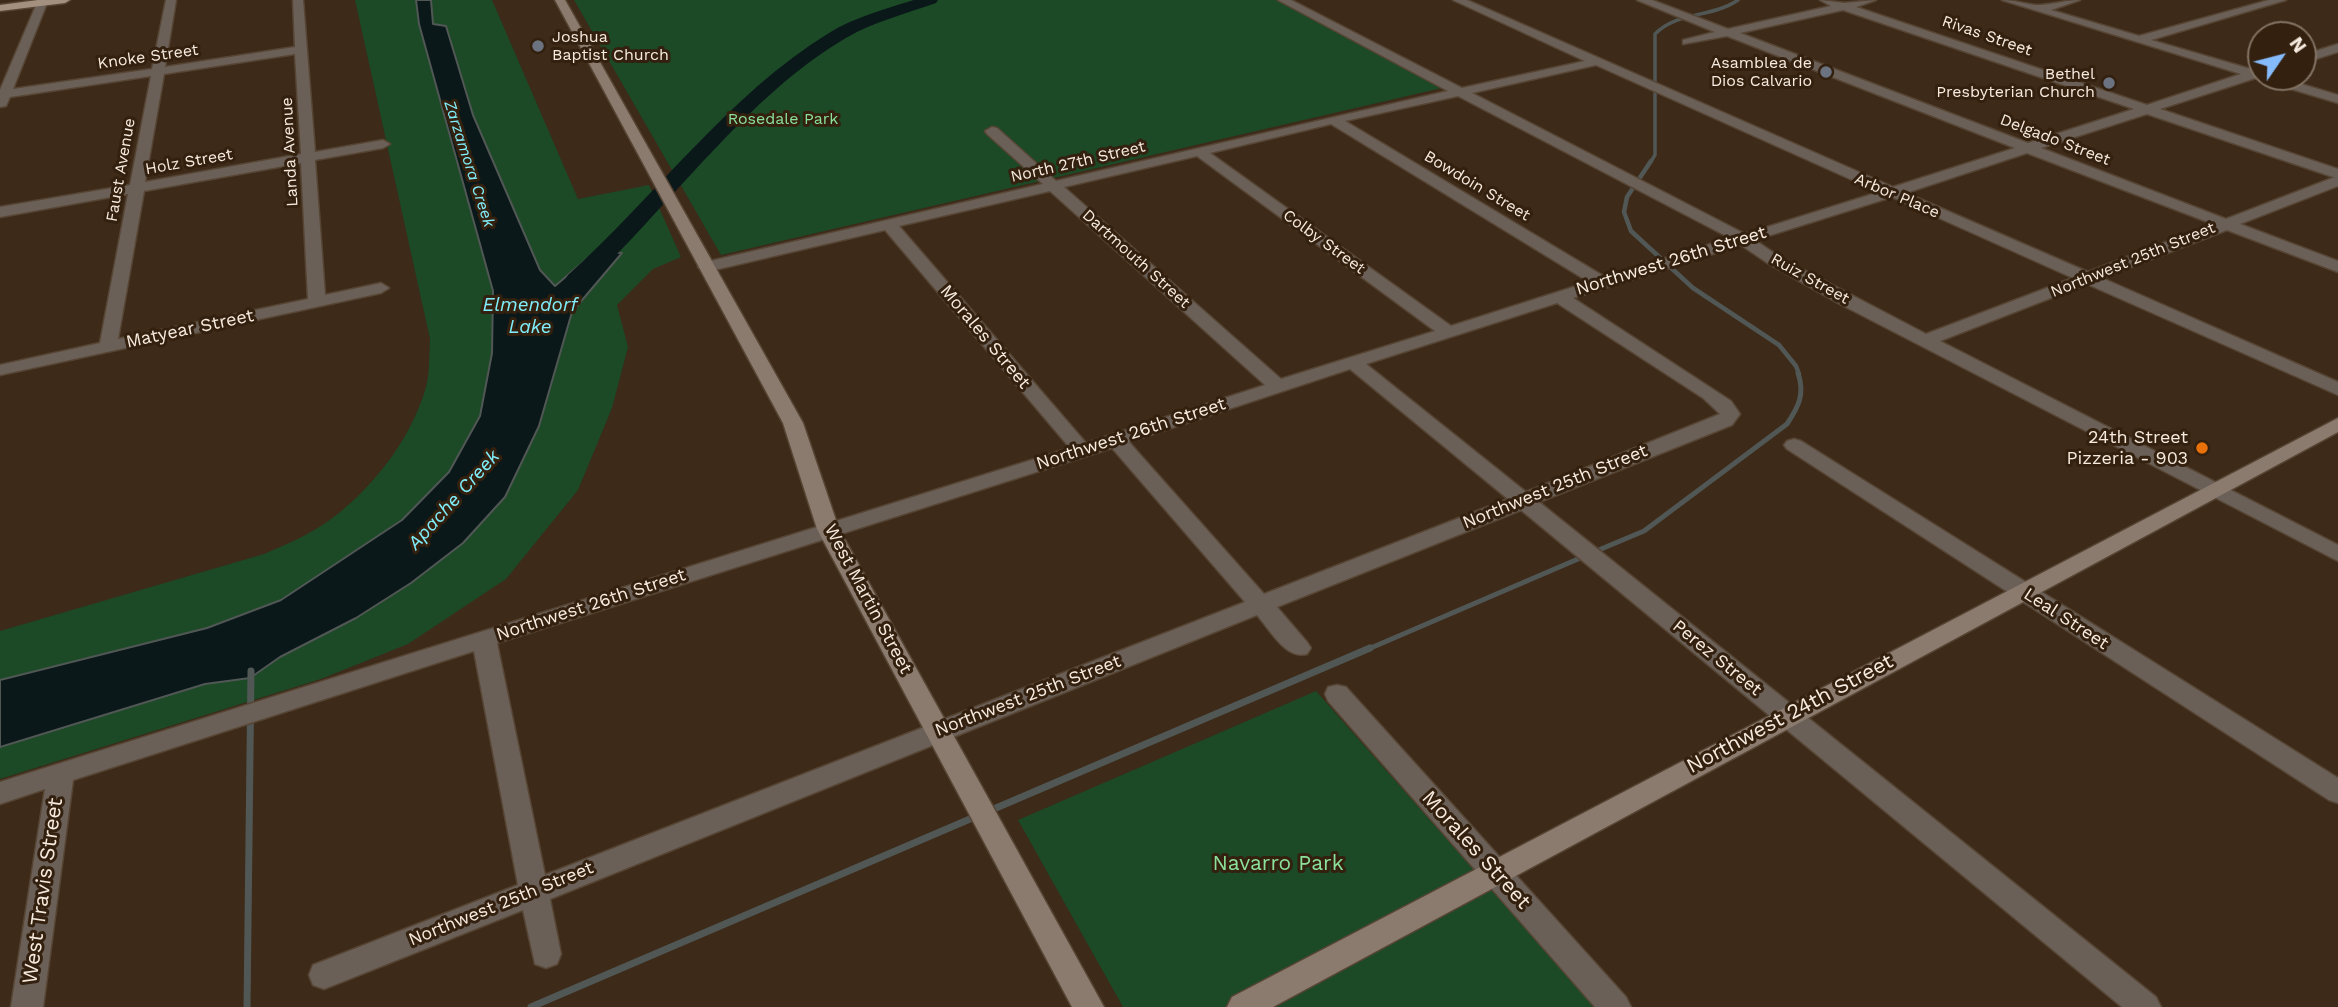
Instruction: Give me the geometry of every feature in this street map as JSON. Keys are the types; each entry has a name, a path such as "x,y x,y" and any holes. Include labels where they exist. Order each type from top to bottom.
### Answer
{"main road":[{"path":"0,6 26,0"},
{"path":"0,6 65,0"}],"street":[{"name":"Faust Avenue","path":"108,346 171,0"},
{"name":"Landa Avenue","path":"298,0 317,301"},
{"name":"West Martin Street","path":"560,0 793,423 828,529 1088,1007"},
{"name":"Ruiz Street","path":"1283,0 1743,239 1784,267 2338,554"},
{"name":"Arbor Place","path":"1458,0 2338,389"},
{"name":"Delgado Street","path":"1642,0 2338,267"},
{"name":"Rivas Street","path":"1825,0 2338,174"},
{"path":"1687,42 1871,0"},
{"path":"2007,0 2247,71"},
{"path":"2038,10 2076,0"},
{"path":"2137,40 2281,0"},
{"path":"1,98 42,3"},
{"path":"2317,55 2338,48"},
{"name":"Knoke Street","path":"1,98 301,50"},
{"name":"North 27th Street","path":"706,267 1333,120 1595,62"},
{"name":"Northwest 26th Street","path":"0,793 1116,440 1602,282 1890,193 2146,108 2247,79"},
{"path":"2312,91 2338,99"},
{"name":"Bowdoin Street","path":"1333,120 1602,282"},
{"name":"Dartmouth Street","path":"992,131 1279,387"},
{"name":"Holz Street","path":"0,212 383,144"},
{"name":"Colby Street","path":"1200,152 1448,332"},
{"name":"Northwest 25th Street","path":"1928,340 2338,181"},
{"name":"Morales Street","path":"889,223 1082,450"},
{"name":"Matyear Street","path":"0,370 381,288"},
{"name":"Northwest 25th Street","path":"324,975 1725,421 1730,414 1724,405 1710,394 1558,296"},
{"name":"Perez Street","path":"1353,362 2146,1007"},
{"name":"Northwest 24th Street","path":"1243,1007 2338,424"},
{"path":"1116,440 1298,648"},
{"name":"Leal Street","path":"1794,445 2338,792"},
{"path":"484,639 546,954"},
{"name":"Morales Street","path":"1337,694 1615,1007"},
{"name":"West Travis Street","path":"27,1007 60,775"}],"green space":[{"path":"355,0 492,0 578,199 649,185 681,257 653,269 617,305 628,347 612,408 578,490 506,579 408,644 321,679 0,779 0,631 264,554 303,536 339,513 367,487 392,456 412,423 427,381 430,339"},
{"name":"Rosedale Park","path":"574,0 1277,0 1442,88 721,255"},
{"name":"Navarro Park","path":"1316,691 1595,1007 1123,1007 1018,820"}],"water":[{"name":"Elmendorf Lake","path":"416,0 431,0 433,24 446,26 473,115 540,270 555,286 596,251 622,253 572,312 539,426 505,497 463,543 411,583 356,618 280,657 250,678 205,684 0,747 0,680 207,628 281,600 402,520 449,472 480,416 492,353 493,291 419,24"}],"waterway":[{"name":"Apache Creek","path":"577,280 641,219 733,120 800,61 847,30 930,0"},
{"path":"1650,163 1655,155 1655,34 1674,22 1717,10 1738,0"},
{"path":"1651,161 1627,197 1624,212 1631,231 1693,288 1779,345 1799,374"},
{"path":"1594,552 1644,531 1787,424 1800,400 1798,373"},
{"path":"1366,650 1585,556"},
{"path":"989,811 1370,648"},
{"path":"247,1007 251,671"},
{"path":"531,1007 977,816"}],"place":[{"name":"Joshua Baptist Church","path":"538,46"},
{"name":"Asamblea de Dios Calvario","path":"1826,72"},
{"name":"Bethel Presbyterian Church","path":"2109,83"},
{"name":"24th Street Pizzeria - 903","path":"2202,448"}],"water label":[{"name":"Zarzamora Creek","path":"469,164"}]}
